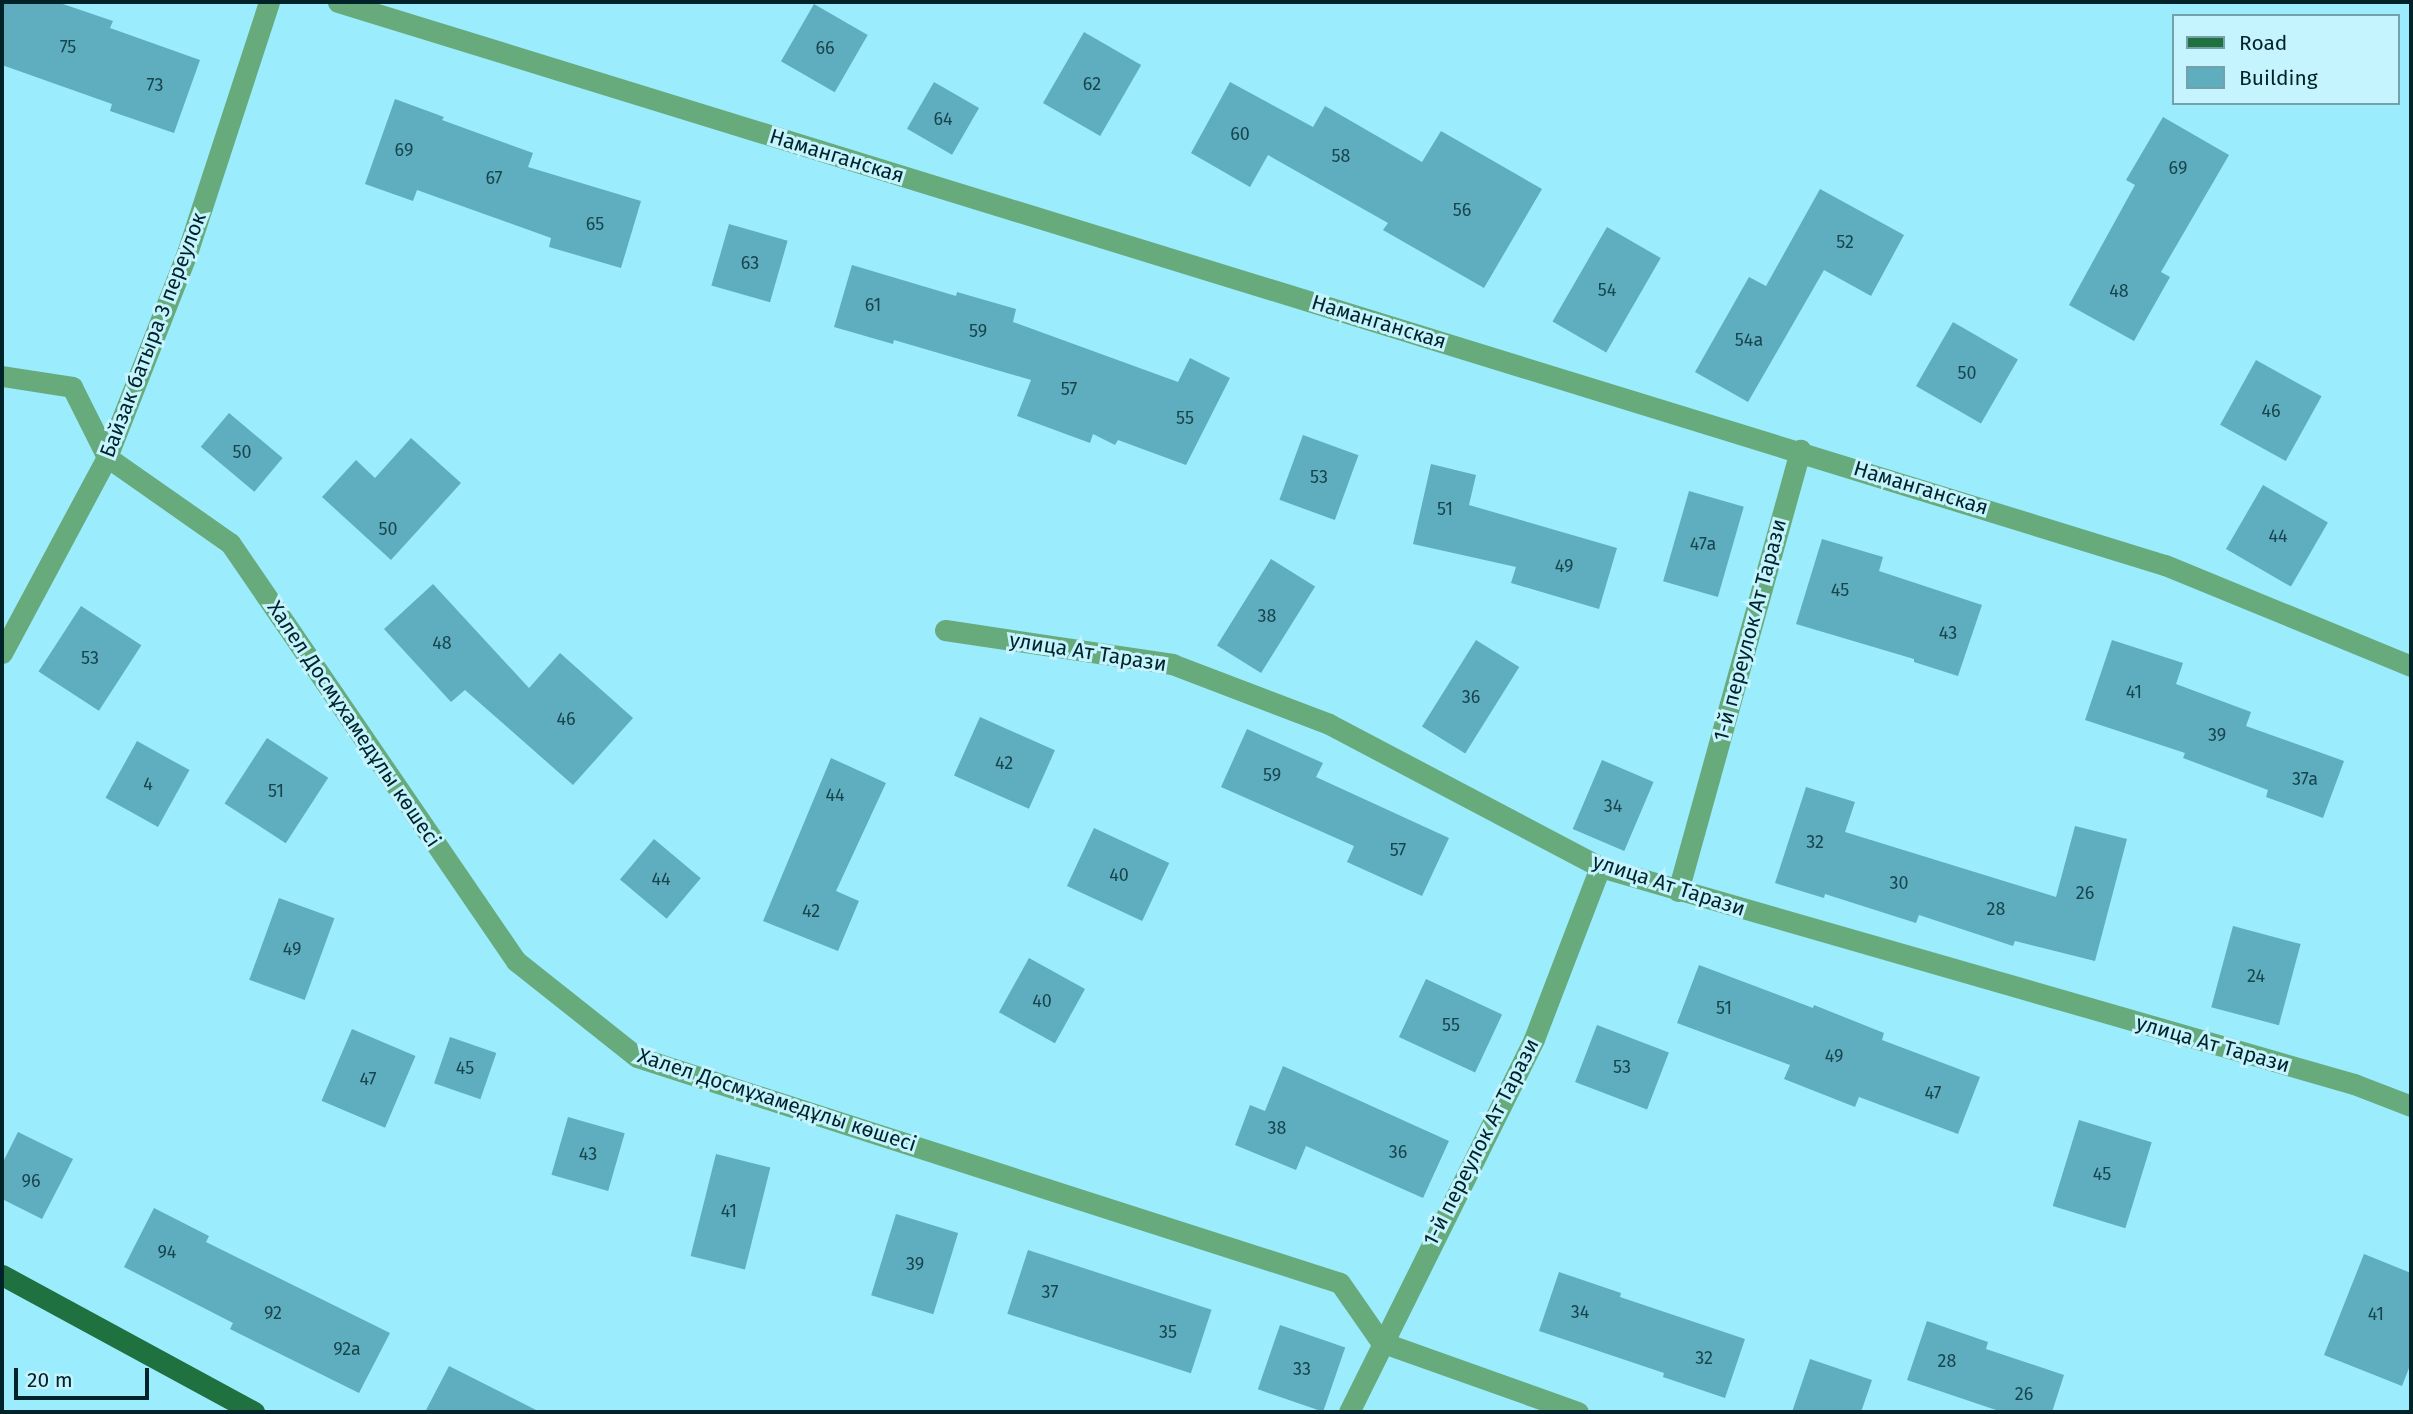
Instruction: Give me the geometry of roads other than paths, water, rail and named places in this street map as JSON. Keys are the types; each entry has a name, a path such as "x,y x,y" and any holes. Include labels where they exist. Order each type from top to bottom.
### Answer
{"main road":[{"path":"2,1275 254,1412"}],"street":[{"name":"Байзак батыра 3 переулок","path":"2,653 107,457 187,253 268,2"},
{"name":"Наманганская","path":"338,2 1800,450 2165,565 2411,666"},
{"path":"2,376 72,387 107,457"},
{"name":"1-й переулок Ат Тарази","path":"1678,891 1800,450"},
{"name":"Халел Досмұхамедұлы көшесі","path":"107,457 230,543 516,961 637,1057 1340,1283 1381,1342"},
{"name":"улица Ат Тарази","path":"945,630 1172,664 1329,724 1600,867 2354,1084 2411,1106"},
{"name":"1-й переулок Ат Тарази","path":"1349,1412 1381,1342 1534,1040 1600,867"},
{"path":"1381,1342 1578,1412"}]}
